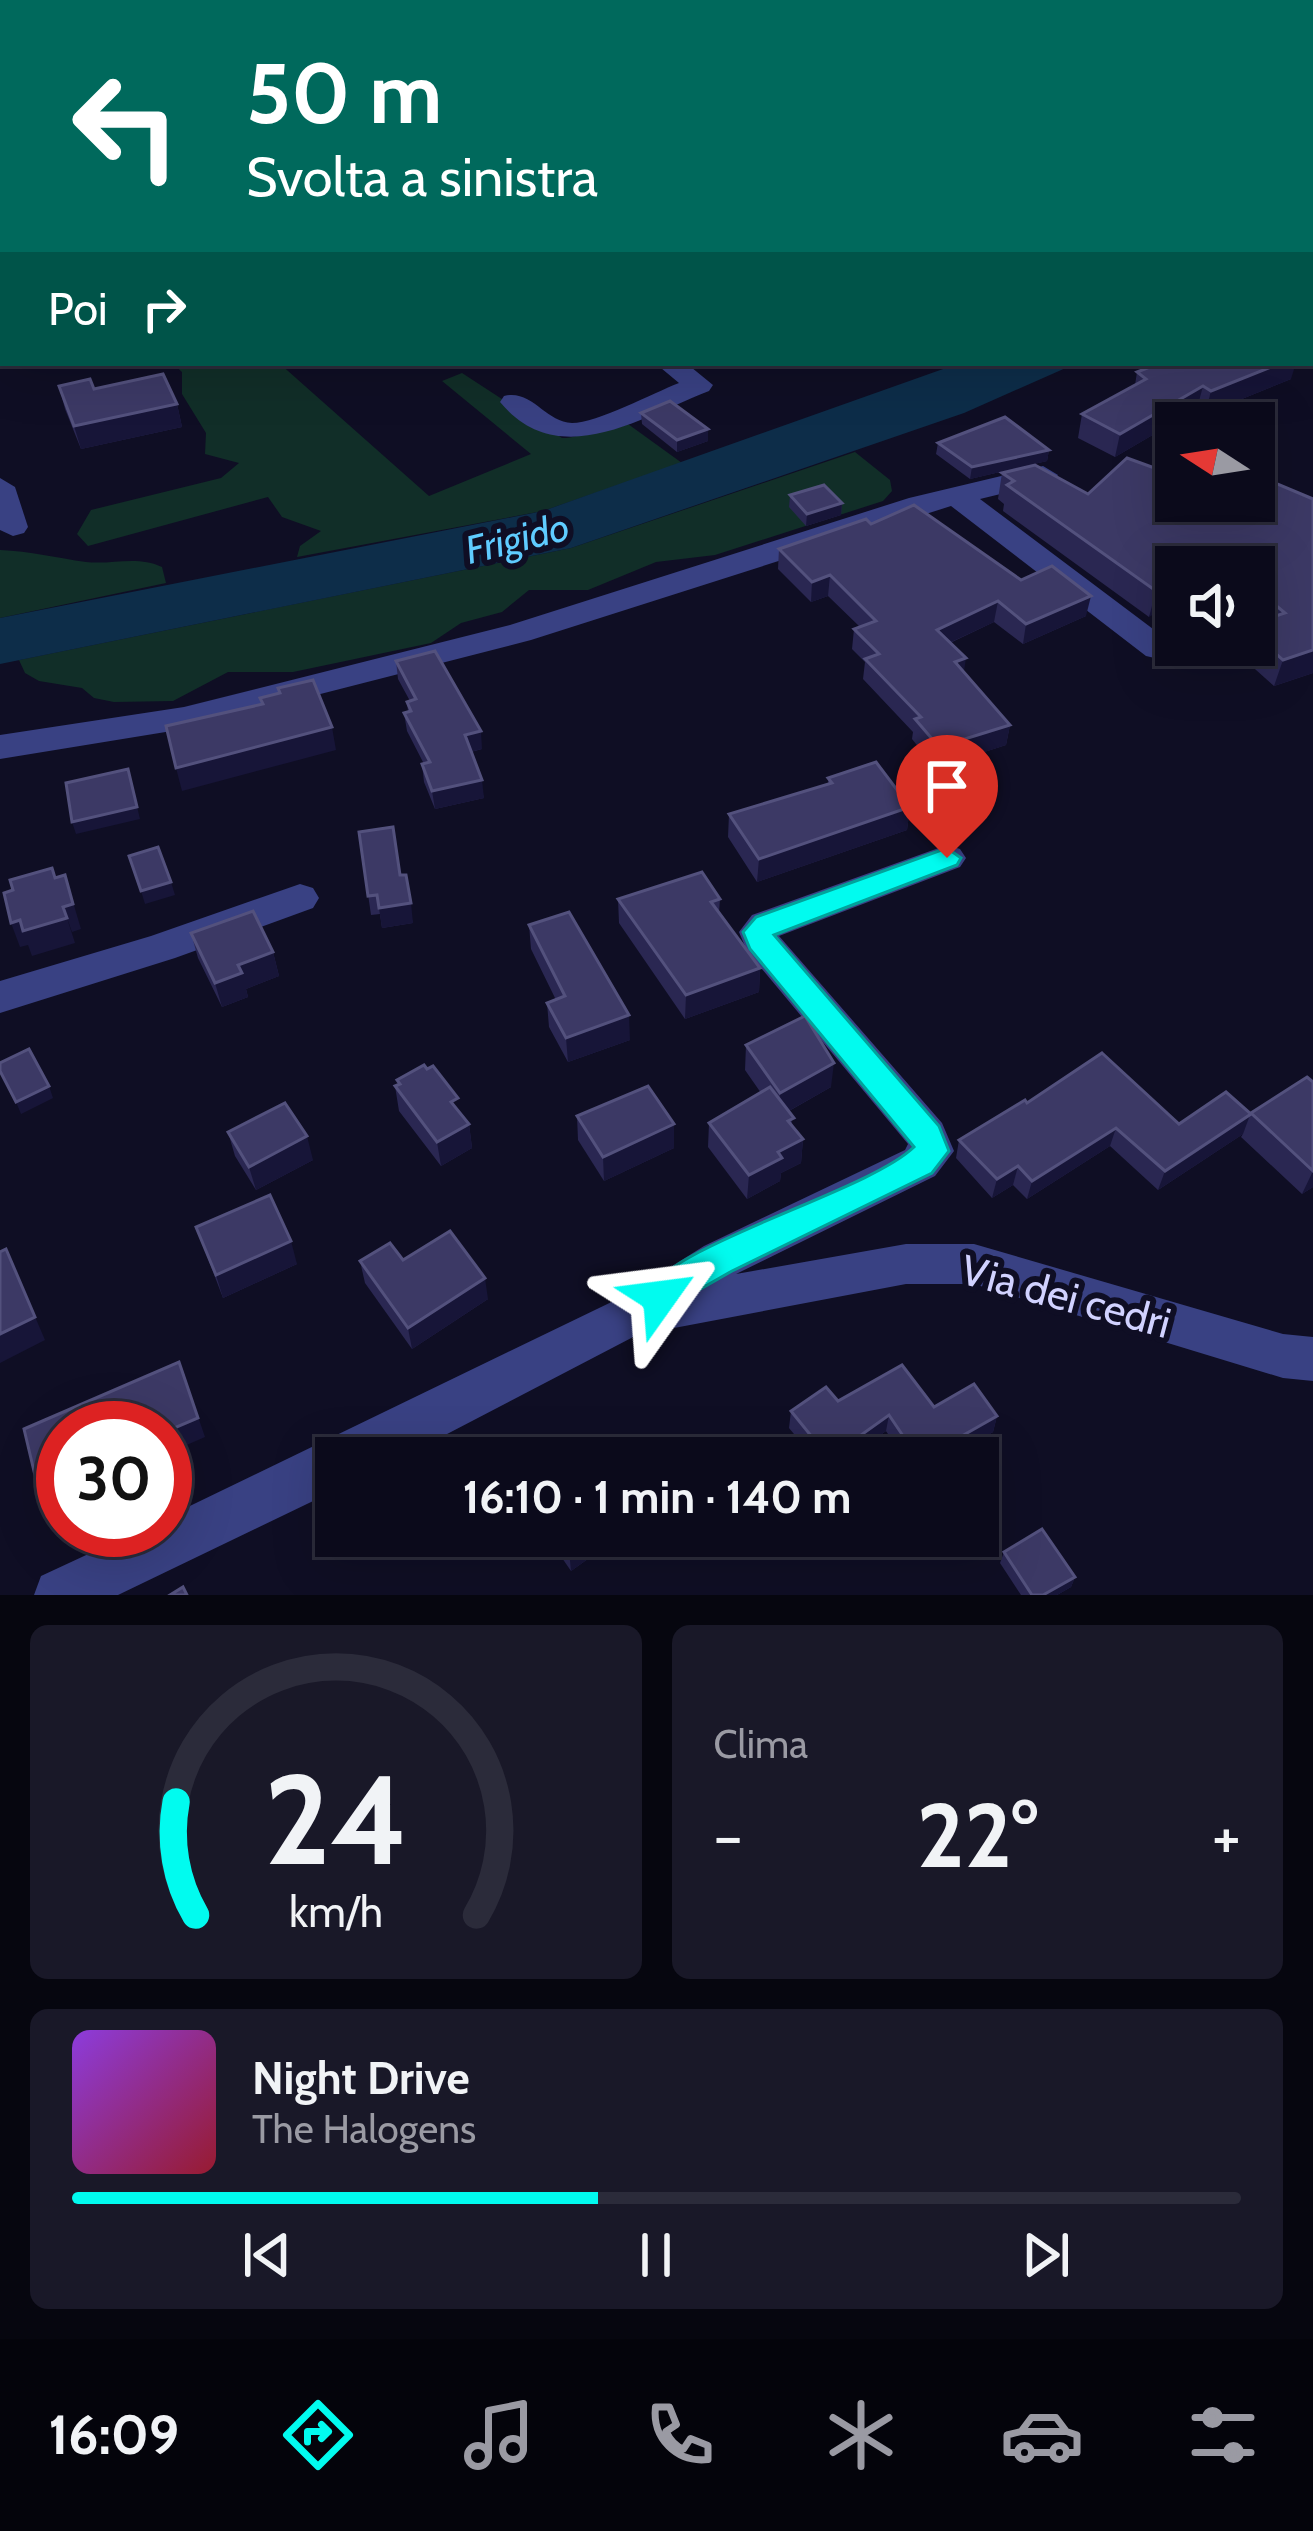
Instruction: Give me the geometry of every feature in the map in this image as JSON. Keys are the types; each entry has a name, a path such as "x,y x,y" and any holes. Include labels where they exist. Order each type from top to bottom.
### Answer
{"street":[{"path":"514,402 551,427 566,433 581,431 699,385 672,366"},
{"path":"0,746 184,718 520,634 956,494 1043,475"},
{"path":"0,487 14,527"},
{"path":"956,494 1155,647"},
{"path":"630,1315 720,1260 920,1163 932,1151 927,1136 758,932 766,925 947,858"},
{"path":"0,997 161,948 300,898"},
{"name":"Via dei cedri","path":"391,1437 630,1315 906,1264 974,1264 1283,1356 1313,1359"},
{"path":"60,1595 315,1474"}],"green space":[{"path":"175,366 282,366 429,496 531,454 442,381 462,373 562,438 628,424 682,463 543,511 297,557 300,546 321,531 282,517 268,497 88,546 77,534 91,510 221,478 239,463 205,454 206,433 182,394 182,372"},
{"path":"855,452 890,480 892,491 883,501 715,555 656,562 588,590 529,590 502,612 461,623 431,643 293,672 228,672 173,701 94,698 82,688 39,681 25,673 19,660 571,548"},
{"path":"0,550 86,562 143,562 162,567 166,583 0,618"}],"water":[{"name":"Frigido","path":"952,366 1070,366 964,413 571,548 0,664 0,618 543,511"}],"building":[{"path":"1152,366 1274,366 1211,391 1203,386 1175,402 1155,402 1155,414 1120,434 1082,414 1146,379 1137,372"},
{"path":"163,374 177,404 74,426 59,386 90,379 94,389"},
{"path":"670,401 708,429 677,440 641,413"},
{"path":"1005,417 1049,450 972,467 938,443"},
{"path":"1127,458 1155,468 1155,522 1275,522 1275,483 1313,499 1313,650 1283,660 1275,653 1275,616 1285,613 1275,605 1275,546 1155,546 1155,590 1007,485 1014,481 1002,473 1035,465 1088,494"},
{"path":"824,485 842,503 807,514 790,495"},
{"path":"914,505 1021,580 1052,566 1091,596 1026,624 998,601 937,630 966,658 955,662 1010,725 939,747 915,719 921,717 865,659 879,654 854,629 876,621 830,575 812,582 779,549 866,519 871,524"},
{"path":"435,651 481,731 465,735 482,780 432,791 422,764 430,762 404,713 411,711 407,702 416,699 396,661"},
{"path":"313,680 332,727 176,768 166,726 263,704 260,698 280,693 278,688"},
{"path":"876,762 910,807 759,859 729,814 832,783 828,778"},
{"path":"128,769 137,807 72,822 66,783"},
{"path":"393,827 400,875 406,875 411,903 379,908 377,895 368,896 359,832"},
{"path":"158,847 171,882 141,891 129,856"},
{"path":"52,868 55,878 65,875 73,904 63,907 67,918 23,931 20,920 11,923 4,893 13,890 10,880"},
{"path":"702,872 720,899 711,902 760,968 686,995 618,899"},
{"path":"253,911 273,952 238,965 242,973 215,983 191,933"},
{"path":"569,912 629,1015 566,1038 547,1003 565,996 529,925"},
{"path":"805,1016 834,1063 780,1093 746,1045"},
{"path":"29,1049 49,1086 16,1102 0,1063"},
{"path":"1102,1053 1179,1124 1226,1092 1251,1114 1165,1171 1116,1128 1032,1181 1018,1166 997,1179 959,1140 1027,1103"},
{"path":"424,1065 427,1069 433,1066 458,1098 451,1102 469,1124 437,1142 395,1086 400,1084 397,1080"},
{"path":"1307,1077 1313,1082 1313,1171 1251,1113"},
{"path":"648,1086 674,1124 603,1157 577,1116"},
{"path":"770,1087 794,1118 788,1121 803,1139 778,1152 782,1158 749,1175 709,1123"},
{"path":"285,1103 307,1136 249,1167 228,1132"},
{"path":"270,1195 291,1241 216,1275 196,1227"},
{"path":"450,1231 485,1278 408,1328 360,1261 390,1243 403,1260"},
{"path":"6,1249 35,1317 0,1334 0,1252"},
{"path":"179,1362 198,1418 192,1421 192,1401 89,1401"},
{"path":"902,1365 934,1407 974,1384 997,1416 960,1437 904,1437 889,1415 858,1437 812,1437 791,1411 826,1387 838,1401"},
{"path":"36,1424 36,1480 24,1429"},
{"path":"1042,1529 1075,1577 1043,1595 1032,1595 1004,1552"}],"route":[{"path":"660,1297 720,1260 920,1163 932,1151 927,1136 758,932 766,925 947,858"}]}
